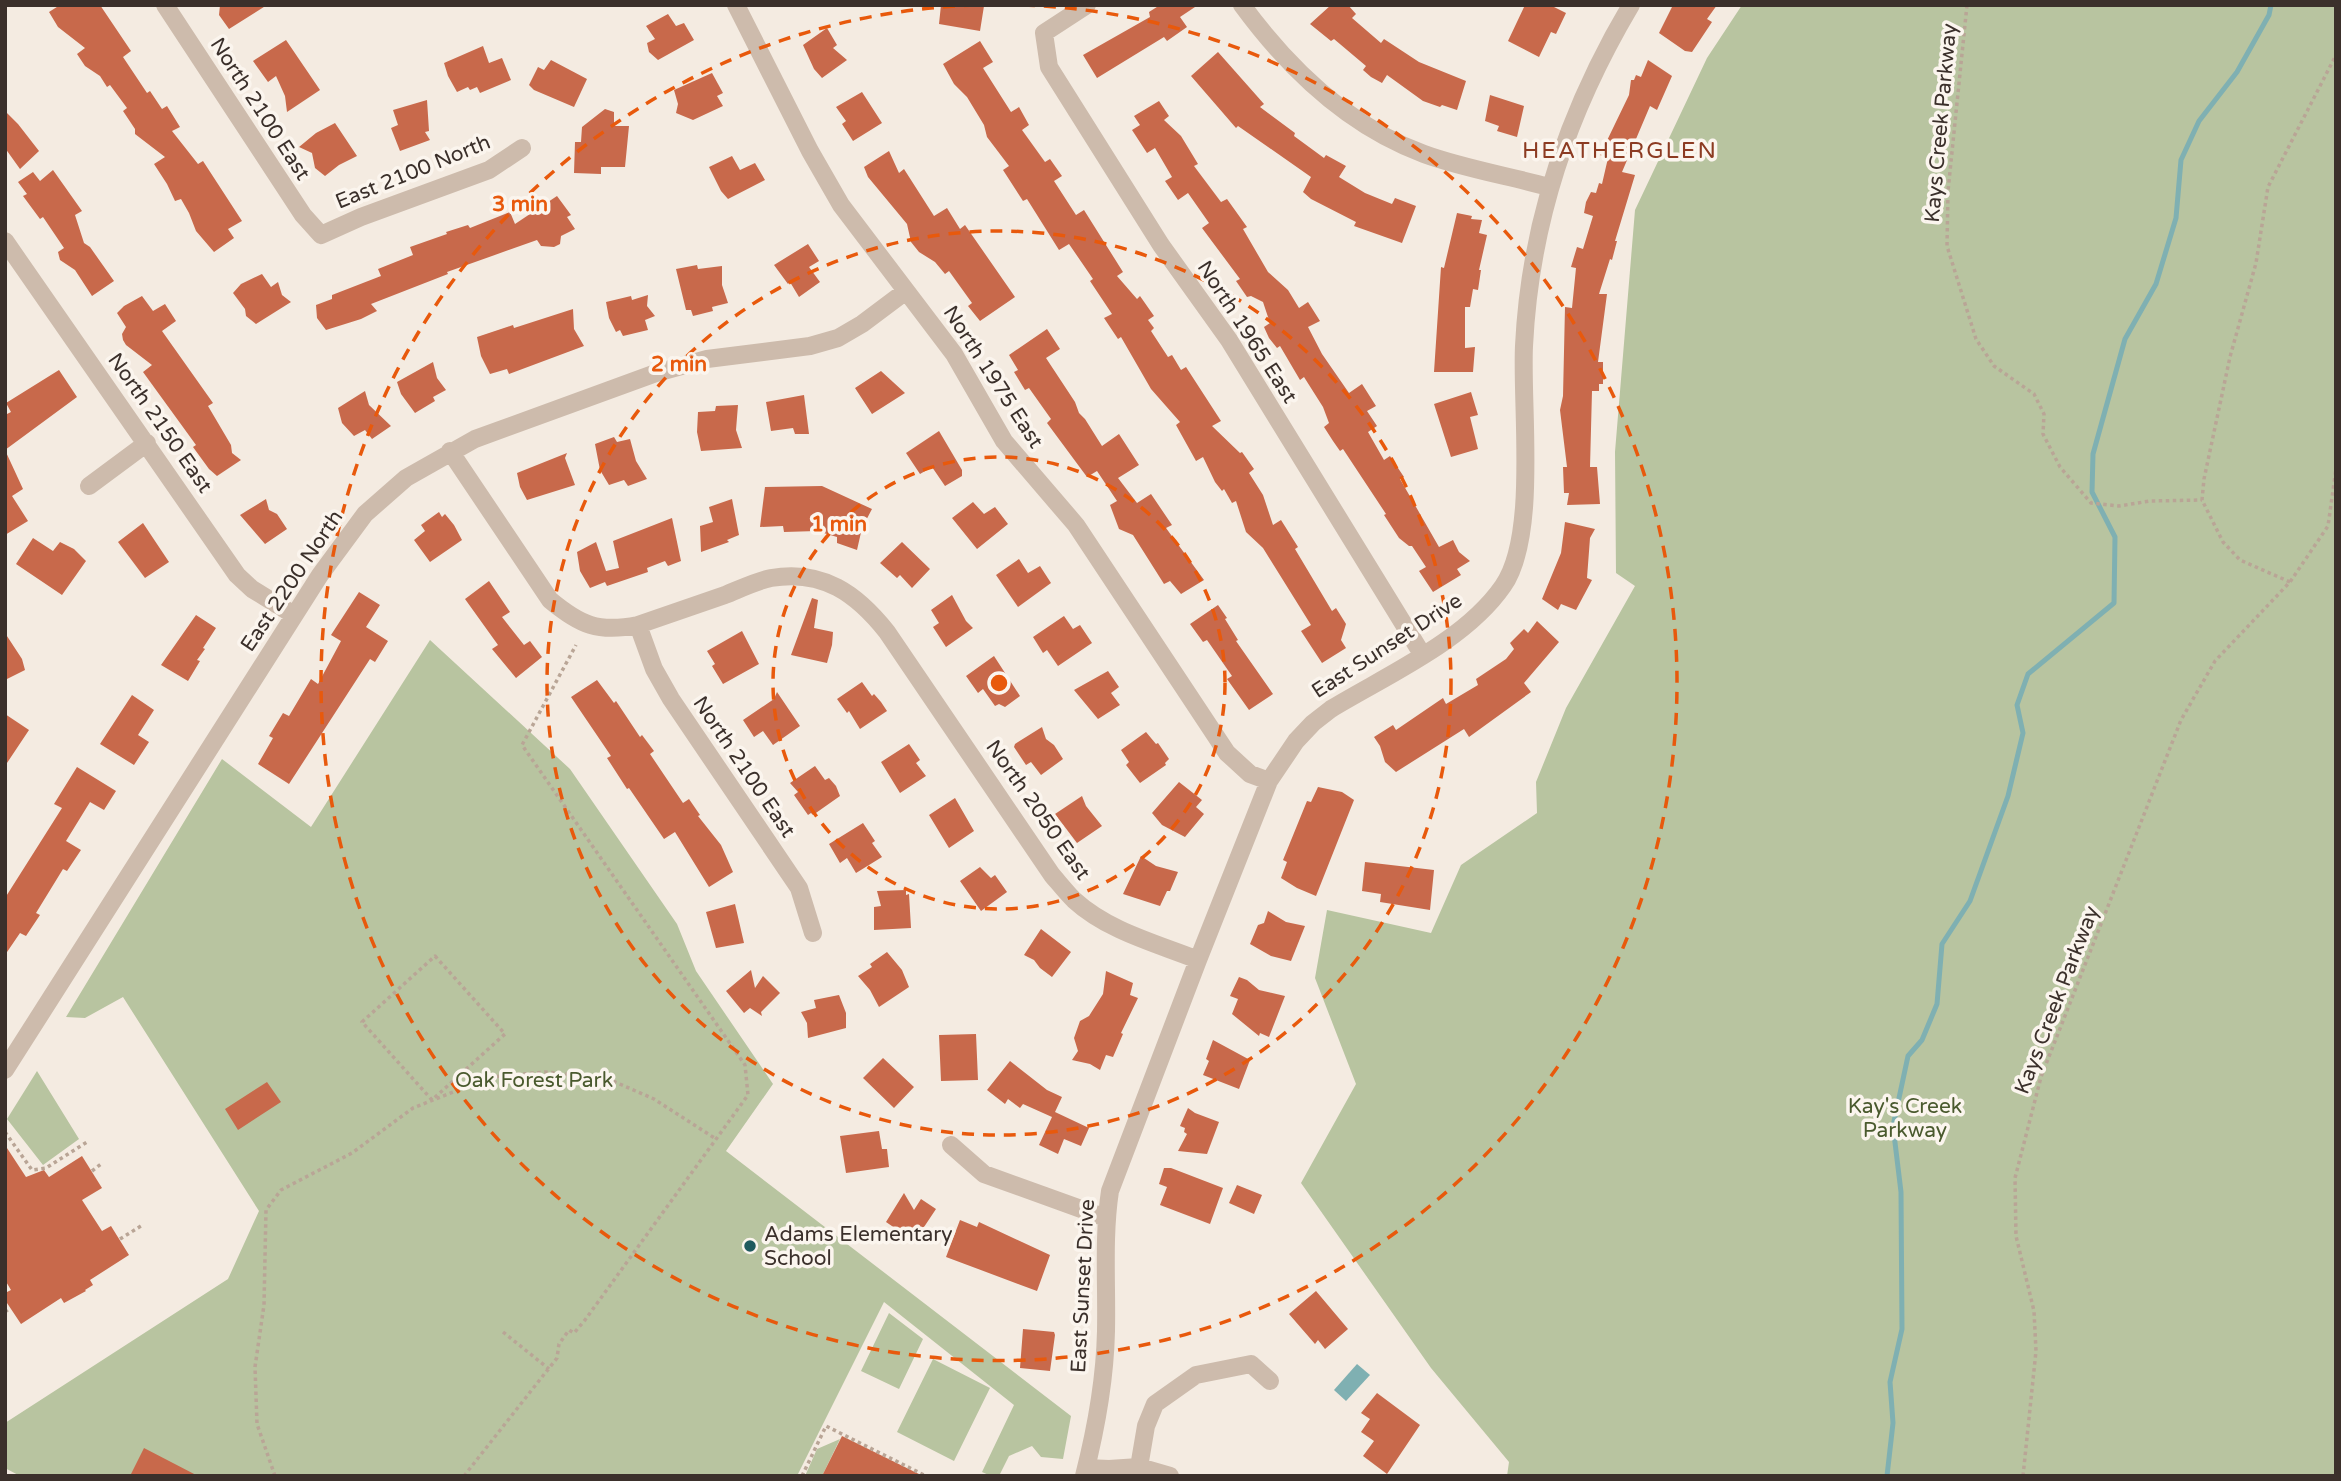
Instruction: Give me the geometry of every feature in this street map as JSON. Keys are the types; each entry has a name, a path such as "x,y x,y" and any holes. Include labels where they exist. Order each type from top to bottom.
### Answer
{"street":[{"name":"North 2100 East","path":"165,5 303,215 321,235"},
{"name":"North 1975 East","path":"736,5 810,151 841,205 954,354 1004,441 1076,525 1227,753 1250,774 1269,781"},
{"name":"North 1965 East","path":"1087,5 1044,33 1049,67 1161,245 1228,340 1422,654"},
{"path":"1242,5 1264,35 1302,76 1371,129 1424,154 1549,187"},
{"name":"East Sunset Drive","path":"1085,1472 1099,1400 1106,1334 1106,1218 1111,1191 1269,781 1296,741 1313,723 1331,709 1422,654 1483,611 1504,584 1518,547 1524,504 1524,345 1535,249 1549,187 1575,115 1600,60 1631,5"},
{"name":"East 2100 North","path":"321,235 361,217 489,170 522,148"},
{"name":"North 2150 East","path":"5,242 12,265 147,443 237,575 252,589 294,615"},
{"name":"East 2200 North","path":"5,1070 320,575 365,514 406,478 450,451 509,425 656,373 708,359 810,346 838,338 862,324 906,291"},
{"path":"89,486 147,443"},
{"path":"450,451 550,600 572,618 600,628 617,629 638,625"},
{"name":"North 2050 East","path":"638,625 771,579 801,576 849,592 869,609 887,632 1052,874 1072,898 1119,930 1198,960"},
{"name":"North 2100 East","path":"638,625 653,669 671,699 799,888 813,933"},
{"path":"951,1145 984,1174 1106,1218"},
{"path":"1139,1467 1146,1426 1155,1405 1196,1375 1251,1364 1270,1381"},
{"path":"1085,1472 1139,1467 1170,1476"}],"path":[{"name":"Kays Creek Parkway","path":"1967,5 1948,191 1947,246 1976,339 1994,366 2034,394 2045,414 2043,434 2060,467 2091,503 2112,506 2150,501 2202,500"},
{"path":"2290,582 2240,560 2223,542 2202,500 2230,357 2256,263 2268,187 2336,55"},
{"name":"Kays Creek Parkway","path":"2023,1476 2036,1351 2034,1311 2016,1236 2015,1178 2041,1077 2181,720 2215,661 2290,582 2328,526 2336,469"},
{"path":"464,1476 557,1358 559,1344 569,1330 575,1333 748,1095 746,1065 522,745 576,645"},
{"path":"435,956 505,1034 432,1100 362,1022 435,956"},
{"path":"275,1476 257,1424 255,1378 264,1305 266,1210 281,1190 352,1153 414,1108 491,1077 545,1072 606,1077 654,1099 716,1139"},
{"path":"5,1132 32,1170 46,1168 87,1142"},
{"path":"92,1171 101,1164"},
{"path":"120,1239 141,1226"},
{"path":"5,1312 10,1308"},
{"path":"503,1332 549,1368"},
{"path":"802,1476 826,1426 926,1476"}],"green space":[{"name":"Kay's Creek Parkway","path":"1742,5 2336,5 2336,1476 1507,1476 1509,1462 1431,1368 1301,1183 1356,1084 1315,978 1327,910 1431,933 1461,865 1537,813 1536,782 1566,708 1635,586 1616,573 1615,452 1635,210 1707,58"},
{"name":"Oak Forest Park","path":"430,640 570,769 677,924 696,971 773,1084 726,1151 1071,1416 1063,1459 1041,1457 1032,1446 1009,1456 999,1476 982,1472 1014,1405 884,1302 797,1476 20,1476 5,1468 5,1423 228,1279 259,1211 123,997 85,1018 66,1017 222,759 311,827"},
{"path":"37,1071 79,1139 43,1165 7,1119"},
{"path":"889,1313 923,1339 899,1389 861,1371"},
{"path":"933,1359 990,1388 954,1461 897,1432"},
{"path":"840,1439 822,1476 805,1476 817,1449"}],"water":[{"path":"1357,1364 1370,1375 1346,1401 1334,1390"}],"building":[{"path":"60,5 100,5 131,51 123,57 147,93 150,91 162,109 167,106 180,127 172,131 198,164 203,161 242,221 228,229 234,238 214,252 196,231 181,199 175,201 154,164 165,157 135,134 135,129 123,111 127,108 110,85 107,87 100,76 85,66 77,54 85,48 58,27 49,12"},
{"path":"220,5 267,5 229,29 219,15"},
{"path":"941,5 984,6 980,31 939,24"},
{"path":"1160,5 1198,5 1180,17 1187,27 1167,41 1164,37 1097,78 1083,55 1150,17 1149,12"},
{"path":"1331,5 1348,5 1356,14 1352,18 1381,43 1384,39 1419,62 1466,81 1457,110 1423,101 1387,75 1382,83 1371,77 1363,70 1366,66 1334,39 1331,41 1310,24"},
{"path":"1525,5 1550,5 1566,13 1556,34 1551,32 1539,57 1508,41"},
{"path":"1673,5 1717,5 1707,19 1712,22 1692,52 1685,51 1659,33"},
{"path":"668,14 676,26 684,23 694,40 658,60 649,52 647,43 655,39 646,26"},
{"path":"827,28 837,45 833,48 847,60 822,78 814,69 803,45"},
{"path":"286,40 320,90 287,112 285,96 276,76 268,82 253,61"},
{"path":"980,41 993,62 983,68 1011,112 1019,107 1029,125 1022,130 1045,162 1050,159 1062,176 1054,181 1076,215 1084,210 1123,272 1117,276 1137,299 1140,296 1154,316 1148,320 1154,328 1151,331 1168,357 1172,355 1181,370 1186,367 1221,421 1212,426 1242,452 1254,469 1249,473 1263,495 1273,525 1281,520 1332,611 1336,608 1346,624 1341,640 1346,648 1322,663 1301,631 1311,625 1263,548 1246,532 1236,501 1232,503 1224,489 1222,491 1215,482 1203,457 1196,461 1176,425 1180,422 1151,389 1121,337 1118,339 1104,318 1112,314 1090,281 1093,279 1069,244 1059,250 1027,199 1023,201 1003,170 1009,166 987,137 984,125 943,64"},
{"path":"483,46 489,63 502,58 511,80 480,93 477,87 470,90 468,87 457,92 444,63"},
{"path":"1218,52 1264,104 1260,107 1324,158 1326,155 1346,166 1339,177 1365,193 1392,204 1395,198 1416,206 1402,243 1354,226 1356,222 1311,199 1303,192 1311,177 1238,126 1236,128 1191,76"},
{"path":"551,60 587,79 574,107 534,90 529,85 538,67 544,70"},
{"path":"1648,60 1672,76 1657,110 1650,106 1622,172 1635,175 1612,260 1610,259 1599,294 1607,294 1598,362 1603,362 1603,384 1599,384 1599,391 1592,391 1590,467 1597,467 1600,504 1567,505 1569,493 1564,493 1563,467 1567,467 1560,410 1563,396 1565,307 1572,308 1576,268 1571,267 1577,247 1583,249 1593,216 1584,213 1586,202 1591,192 1596,193 1599,183 1602,184 1608,158 1600,155 1629,95 1631,80 1634,80 1636,75 1641,77"},
{"path":"712,73 723,93 717,96 723,106 693,120 676,113 678,104 674,90"},
{"path":"862,92 882,123 853,141 842,124 846,121 836,107"},
{"path":"1490,95 1524,106 1517,137 1497,131 1499,126 1485,121"},
{"path":"427,100 429,131 425,132 430,140 400,151 391,128 398,125 393,110"},
{"path":"1159,101 1169,116 1164,120 1181,136 1198,164 1194,166 1221,202 1227,199 1247,227 1243,229 1268,272 1288,290 1299,308 1308,302 1320,321 1308,327 1322,354 1349,393 1362,384 1376,406 1367,411 1377,426 1368,432 1384,460 1390,456 1404,477 1400,479 1439,547 1453,540 1459,552 1470,561 1457,569 1461,575 1433,592 1419,571 1426,567 1412,546 1399,538 1343,449 1340,451 1324,427 1329,423 1323,407 1304,377 1300,380 1280,346 1277,348 1269,338 1264,327 1270,323 1263,302 1251,296 1247,297 1236,281 1240,279 1202,228 1209,223 1188,193 1178,200 1165,181 1172,177 1155,148 1147,153 1132,130 1140,125 1134,116"},
{"path":"605,109 614,112 614,126 629,126 625,167 601,167 601,174 574,173 575,142 581,142 582,127"},
{"path":"5,111 39,151 20,169 5,148"},
{"path":"335,123 357,156 325,176 315,168 312,153 299,147 316,133"},
{"path":"889,151 899,173 904,169 934,216 947,208 960,229 965,225 1015,297 980,321 968,306 972,303 949,271 945,274 935,262 919,252 911,242 907,224 868,177 864,167"},
{"path":"732,156 740,170 755,163 765,180 728,199 709,167"},
{"path":"53,170 82,211 75,215 84,243 90,247 114,281 92,296 75,270 60,260 58,252 64,248 43,217 40,219 23,196 27,194 18,182 33,172 40,181"},
{"path":"557,196 571,215 567,217 575,229 561,236 560,244 554,247 541,246 537,240 447,272 448,274 371,304 377,311 361,319 326,330 317,318 316,305 332,299 332,295 381,276 378,269 413,255 410,247 447,234 446,232 468,225 470,228 510,212 515,224"},
{"path":"1457,213 1482,220 1479,233 1487,235 1479,270 1478,290 1473,289 1470,307 1465,307 1465,348 1475,347 1473,372 1434,372 1441,267 1444,268"},
{"path":"808,244 819,261 809,267 820,282 799,297 790,282 788,284 774,265"},
{"path":"697,265 698,269 722,266 722,285 728,303 712,307 713,311 693,316 691,310 686,310 676,269"},
{"path":"262,274 271,287 278,282 282,295 291,302 256,324 246,316 245,309 233,293 241,284"},
{"path":"648,295 647,306 655,316 645,320 648,330 623,336 620,330 616,332 609,318 606,302 631,296 632,300"},
{"path":"142,296 153,311 165,304 176,321 162,331 213,403 208,406 231,445 232,453 241,460 217,476 193,447 196,445 143,372 152,365 123,340 122,334 126,327 117,313"},
{"path":"573,309 574,329 584,346 509,374 507,369 490,374 481,356 477,337"},
{"path":"1047,329 1060,349 1046,358 1075,402 1079,413 1102,446 1119,434 1139,465 1118,478 1137,503 1151,494 1172,525 1166,528 1204,580 1181,594 1170,581 1164,584 1133,535 1119,529 1110,505 1117,501 1097,471 1087,477 1047,423 1051,419 1029,388 1025,390 1014,372 1018,370 1009,355"},
{"path":"433,362 437,378 446,390 433,397 435,401 415,413 401,394 397,382"},
{"path":"59,370 77,397 5,450 5,415 11,412 6,403"},
{"path":"881,371 905,393 872,414 855,388"},
{"path":"365,391 369,405 391,426 372,439 365,430 354,436 342,423 338,408"},
{"path":"1471,392 1478,415 1470,417 1478,449 1451,457 1434,404"},
{"path":"804,395 809,434 795,434 793,428 771,431 766,402"},
{"path":"738,405 736,430 742,448 701,451 697,432 698,412 715,411 716,406"},
{"path":"939,431 962,470 962,476 945,486 932,467 920,474 906,453"},
{"path":"614,437 617,442 630,439 636,461 647,479 628,486 624,480 609,485 600,470 595,444"},
{"path":"5,450 23,489 12,496 28,521 5,535"},
{"path":"567,453 565,458 575,485 527,500 517,473"},
{"path":"822,486 872,509 862,528 857,550 837,543 837,537 817,531 784,532 783,526 760,527 765,487"},
{"path":"266,499 269,510 277,514 287,529 265,544 240,515"},
{"path":"732,499 739,535 727,540 729,542 701,552 700,526 713,522 709,507"},
{"path":"973,502 984,514 995,507 1008,524 977,549 952,518"},
{"path":"439,512 442,517 445,514 462,540 430,562 414,540 425,531 421,525"},
{"path":"672,518 681,561 668,566 665,561 647,568 648,572 607,586 605,582 590,588 580,571 577,552 596,542 606,571 619,568 613,541"},
{"path":"1565,522 1595,529 1590,538 1587,578 1592,580 1576,610 1561,604 1558,610 1542,599 1561,553"},
{"path":"143,523 169,562 145,578 118,542"},
{"path":"33,538 53,551 60,542 74,549 86,561 62,595 16,564"},
{"path":"902,542 930,569 912,588 900,575 897,578 880,563"},
{"path":"1019,559 1028,573 1040,566 1051,583 1018,607 996,575"},
{"path":"489,581 510,612 502,617 524,645 530,641 542,657 516,678 492,649 498,645 465,599"},
{"path":"359,592 380,605 366,627 388,641 375,662 370,659 289,784 258,764 273,738 269,736 283,713 289,716 311,679 318,684 341,641 331,635"},
{"path":"952,595 966,621 973,628 946,647 933,627 939,623 931,610"},
{"path":"812,598 818,600 814,628 833,632 827,663 791,655"},
{"path":"1218,605 1238,640 1236,641 1273,694 1249,710 1227,679 1232,676 1207,640 1203,642 1190,624"},
{"path":"196,615 216,628 203,648 205,649 197,660 200,661 188,681 161,665"},
{"path":"1064,616 1073,629 1080,625 1092,643 1058,666 1047,650 1043,653 1033,637"},
{"path":"1537,621 1559,642 1524,683 1531,692 1469,737 1464,729 1396,772 1385,762 1374,737 1393,725 1396,730 1443,698 1446,704 1478,685 1476,679 1506,659 1514,649 1510,643 1524,629 1528,633"},
{"path":"742,631 759,664 723,684 707,651"},
{"path":"5,633 22,659 25,670 5,680"},
{"path":"994,656 1020,696 1005,707 999,704 995,706 983,689 978,693 966,676"},
{"path":"1108,671 1119,687 1111,693 1120,705 1098,719 1074,690"},
{"path":"597,680 614,703 616,701 640,737 642,735 654,751 650,754 683,803 689,799 700,815 698,816 721,845 733,872 709,887 675,832 664,839 629,788 627,789 607,758 611,756 571,697"},
{"path":"862,682 887,711 860,729 849,711 847,713 837,699"},
{"path":"777,692 800,726 773,745 763,731 754,737 743,720 774,699"},
{"path":"132,695 154,710 138,735 149,742 134,765 100,744"},
{"path":"5,714 29,730 5,766"},
{"path":"1042,727 1046,739 1054,745 1063,759 1041,775 1031,762 1026,765 1014,747"},
{"path":"1146,732 1169,759 1166,765 1140,783 1126,765 1129,762 1121,750"},
{"path":"909,744 920,760 916,763 926,776 900,793 881,762"},
{"path":"815,766 825,780 829,778 836,786 840,796 813,815 808,815 794,795 798,792 790,783"},
{"path":"77,767 116,791 104,810 90,802 66,841 81,850 67,871 63,869 36,913 40,915 26,936 20,933 5,955 5,898 62,808 54,804"},
{"path":"1179,782 1202,800 1196,807 1204,814 1185,837 1162,825 1152,813"},
{"path":"1318,787 1342,792 1354,800 1316,896 1281,878 1287,862 1283,860 1307,801 1311,802"},
{"path":"1082,796 1086,806 1102,826 1077,843 1055,814"},
{"path":"955,798 974,831 949,848 929,815"},
{"path":"863,823 882,857 856,873 847,858 840,863 829,844"},
{"path":"1141,856 1156,866 1178,872 1160,906 1123,894"},
{"path":"1365,862 1434,870 1430,910 1380,902 1381,894 1362,891"},
{"path":"980,867 991,878 995,875 1007,892 981,911 960,881"},
{"path":"906,890 906,895 909,894 911,928 874,930 874,907 881,906 877,891"},
{"path":"735,904 744,943 716,948 706,912"},
{"path":"1268,911 1286,922 1305,926 1291,961 1271,956 1250,944 1258,925 1264,923"},
{"path":"1041,929 1071,952 1052,977 1034,960 1024,955"},
{"path":"887,952 902,970 909,987 879,1007 858,976"},
{"path":"751,970 755,988 763,976 780,993 761,1012 762,1016 750,1008 744,1013 726,991"},
{"path":"1106,971 1133,983 1130,995 1138,998 1113,1057 1106,1055 1100,1070 1090,1064 1072,1060 1078,1051 1074,1038 1080,1021 1089,1016 1103,994"},
{"path":"1239,977 1259,990 1285,996 1269,1037 1260,1033 1259,1036 1232,1014 1238,999 1230,996"},
{"path":"839,995 846,1013 846,1028 808,1038 807,1023 801,1012 816,1008 814,1000"},
{"path":"976,1034 978,1080 941,1081 939,1035"},
{"path":"1213,1040 1250,1060 1239,1089 1203,1075"},
{"path":"883,1058 914,1087 894,1108 863,1078"},
{"path":"1010,1061 1047,1090 1062,1097 1055,1112 1089,1128 1081,1146 1064,1139 1058,1154 1039,1145 1052,1117 1023,1104 1020,1108 1008,1099 1005,1104 987,1090"},
{"path":"267,1082 281,1102 238,1130 225,1109"},
{"path":"1188,1108 1219,1122 1207,1154 1178,1151 1187,1134 1184,1132 1185,1128 1180,1126"},
{"path":"879,1131 882,1149 887,1149 889,1167 846,1173 840,1136"},
{"path":"5,1145 26,1177 44,1170 49,1177 82,1156 102,1188 82,1200 102,1231 111,1226 129,1255 90,1280 93,1285 86,1291 64,1303 61,1298 21,1324 5,1300 5,1293 11,1290 5,1280"},
{"path":"1164,1168 1171,1168 1223,1188 1210,1224 1160,1205 1167,1187 1159,1184"},
{"path":"1237,1185 1262,1195 1254,1214 1229,1203"},
{"path":"904,1193 914,1210 921,1199 936,1209 916,1239 911,1239 886,1222"},
{"path":"960,1220 977,1227 979,1222 1050,1255 1037,1291 946,1257"},
{"path":"1316,1291 1348,1329 1325,1349 1318,1340 1315,1344 1289,1314"},
{"path":"1023,1329 1054,1332 1050,1371 1020,1368"},
{"path":"1377,1393 1420,1425 1387,1474 1363,1456 1374,1441 1361,1432 1370,1419 1361,1413"},
{"path":"842,1436 923,1476 822,1476"},
{"path":"144,1448 198,1476 130,1476"}],"waterway":[{"path":"1887,1476 1893,1423 1890,1382 1902,1329 1901,1192 1893,1126 1908,1056 1922,1040 1937,1004 1942,944 1970,901 2008,796 2023,733 2017,705 2028,674 2114,603 2115,537 2092,492 2093,454 2125,339 2156,284 2176,218 2181,160 2199,121 2237,72 2269,15 2271,5"}],"place":[{"name":"Adams Elementary School","path":"750,1246"}],"district":[{"name":"HEATHERGLEN","path":"1620,151"}]}
